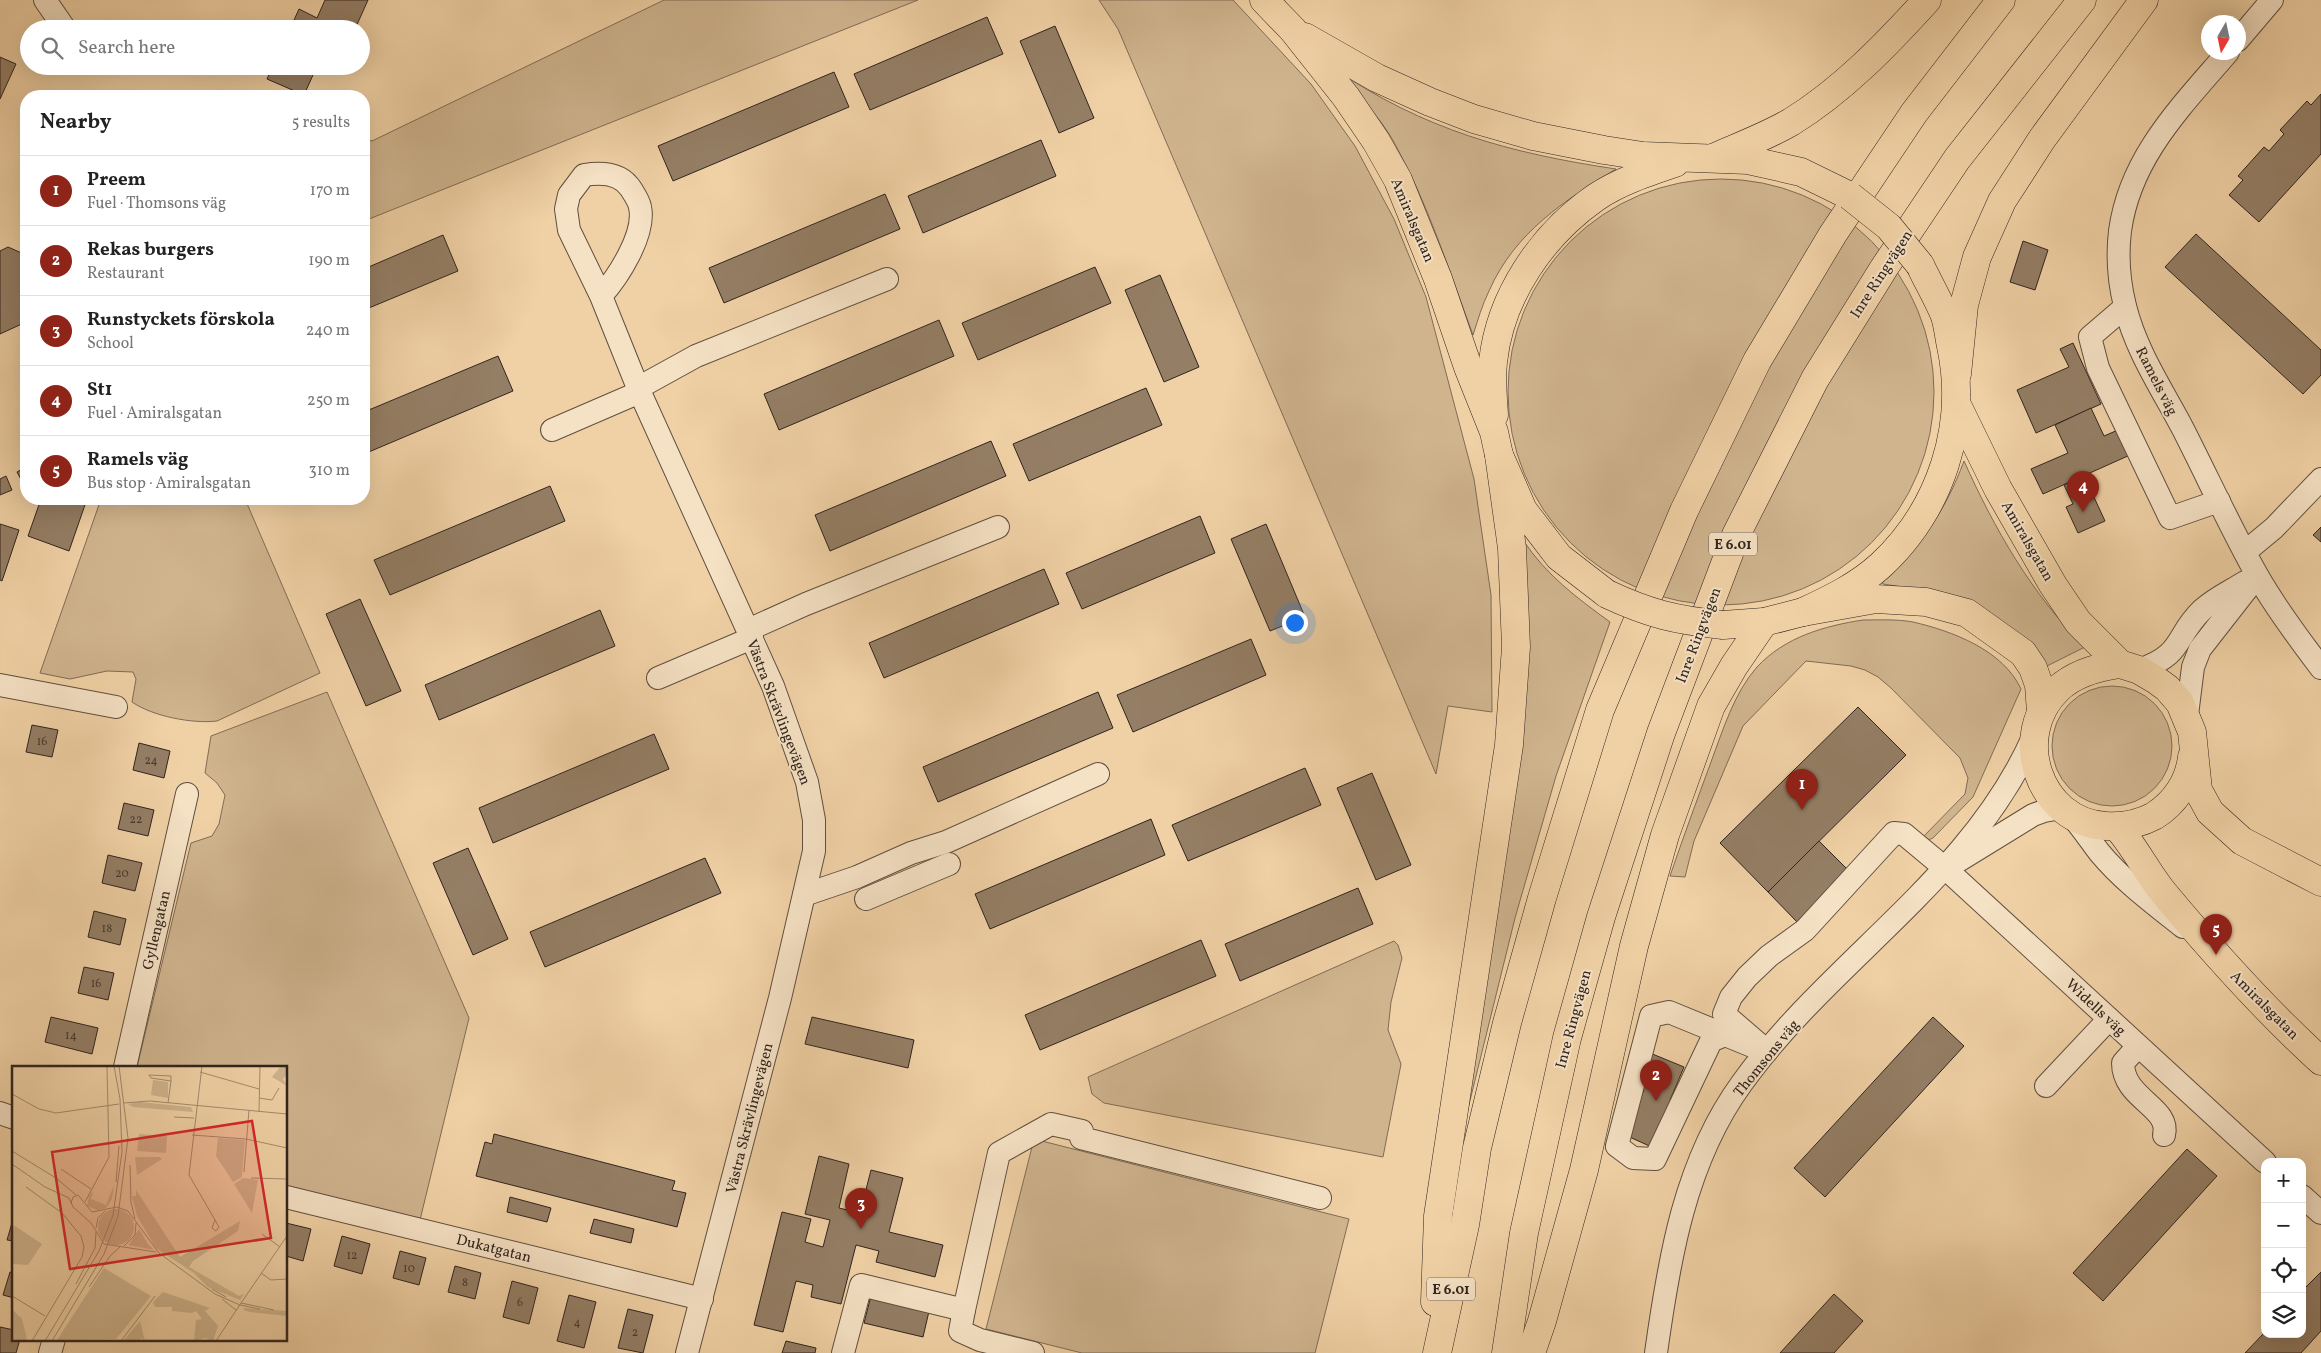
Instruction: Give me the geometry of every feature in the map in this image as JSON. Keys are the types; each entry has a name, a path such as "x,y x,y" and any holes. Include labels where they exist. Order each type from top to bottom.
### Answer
{"main road":[{"name":"Amiralsgatan","path":"1264,0 1293,30 1346,97 1376,141 1398,180 1438,279 1468,367 1523,510 1559,557 1607,594 1644,611 1682,621 1723,625 1764,622 1803,612 1876,599 1926,602 1967,613 2023,653 2033,668 2039,685 2033,758 2041,782 2066,811 2097,826 2117,827 2148,819 2163,810 2174,799 2184,784 2190,768 2193,746"},
{"path":"1702,158 1790,122 1822,101 1846,81 1927,0"},
{"name":"E 6.01","path":"1437,1353 1478,1148 1507,1023 1542,898 1600,710 1684,511 1756,361 1833,234 1914,113 2001,0"},
{"name":"Inre Ringvägen","path":"1506,1353 1524,1232 1567,1038 1601,917 1661,733 1736,535 1815,379 1884,268 1957,159 2082,0"},
{"path":"1957,374 1964,305 1977,258 2002,201 2042,139 2144,0"},
{"name":"Amiralsgatan","path":"1293,30 1377,78 1474,119 1533,136 1604,150 1644,156 1748,160 1801,172 1850,196 1888,227 1920,265 1945,317 1957,374 1957,405 1950,450 1938,484 1912,531 1881,565 1844,592 1803,612"},
{"name":"Amiralsgatan","path":"1497,443 1493,362 1504,313 1526,269 1557,229 1596,198 1640,175 1702,158"},
{"name":"Amiralsgatan","path":"1957,405 1998,489 2053,585 2078,622 2130,667 2167,688 2180,703 2186,715 2193,746 2198,790 2210,812 2242,841 2321,882"},
{"path":"1433,1353 1438,1216 1502,800 1510,735 1516,646 1512,548 1497,443"},
{"path":"1531,1353 1584,1170 1634,946 1665,835 1711,706 1734,666 1764,622"},
{"path":"2037,724 2060,687 2080,674 2098,667 2130,667"},
{"name":"Amiralsgatan","path":"2117,827 2128,839 2156,884 2209,948 2321,1061"}],"street":[{"path":"45,0 59,20"},
{"path":"2246,31 2272,0"},
{"name":"Ramels väg","path":"2221,60 2169,122 2142,161 2130,193 2120,230 2118,267 2125,307 2142,356 2257,576 2321,668"},
{"name":"Västra Skrävlingevägen","path":"601,296 616,280 629,256 637,234 640,207 626,182 615,176 599,172 584,175 569,195 566,209 569,230 601,296 639,390 773,686 807,782 814,820 814,851 780,998 688,1353"},
{"path":"552,430 639,390 696,356 887,279"},
{"path":"2125,307 2090,337 2098,368 2170,518 2219,501"},
{"path":"2245,552 2274,528 2321,479"},
{"path":"658,678 750,634 806,604 998,527"},
{"path":"2130,667 2165,659 2174,650 2202,610 2218,598 2257,576"},
{"path":"2186,715 2193,667 2200,648 2257,576"},
{"path":"0,685 116,707"},
{"name":"Thomsons väg","path":"1656,1353 1673,1252 1686,1195 1703,1150 1741,1083 1767,1051 1823,990 1946,869 2006,788 2024,758 2037,724"},
{"path":"804,894 857,877 911,853 946,842 1098,774"},
{"name":"Gyllengatan","path":"125,1066 187,794"},
{"name":"Thomsons väg","path":"1946,869 2033,815 2044,810 2066,811"},
{"name":"Amiralsgatan","path":"2066,811 2100,853 2149,901 2209,948"},
{"name":"Widells väg","path":"1767,1051 1724,1014 1731,997 1747,977 1769,956 1805,930 1894,833 1904,834 1946,869 2261,1158"},
{"path":"866,899 949,864"},
{"path":"1725,1035 1711,1041 1655,1159 1634,1158 1616,1146 1651,1016 1669,1012 1767,1051"},
{"path":"2046,1086 2110,1019"},
{"path":"2138,1046 2123,1063 2123,1074 2132,1091 2156,1110 2164,1123 2164,1135"},
{"path":"0,1113 12,1117"},
{"path":"1033,1353 980,1340 960,1331 999,1153 1052,1124 1082,1131 1081,1138 1320,1198"},
{"name":"Dukatgatan","path":"288,1197 702,1299"},
{"path":"2306,1200 2321,1213"},
{"path":"843,1353 860,1286 964,1310"},
{"path":"50,1353 54,1340"}],"shaded area":[{"path":"664,0 918,0 370,219 370,140 372,141"},
{"path":"1099,0 1233,0 1311,84 1355,146 1394,219 1426,297 1474,479 1491,595 1492,712 1448,706 1436,774 1118,29"},
{"path":"1333,68 1401,108 1468,136 1539,155 1616,169 1560,206 1527,235 1512,252 1489,291 1473,335 1428,214 1395,144 1375,114"},
{"path":"1721,179 1763,183 1802,195 1839,215 1872,241 1898,274 1918,311 1930,350 1934,392 1930,434 1918,473 1898,510 1872,543 1839,569 1802,589 1763,601 1721,605 1679,601 1640,589 1603,569 1570,543 1544,510 1524,473 1512,434 1508,392 1512,350 1524,311 1544,274 1570,241 1603,215 1640,195 1679,183"},
{"path":"1964,461 2001,536 2016,560 2048,605 2085,647 2047,666 2018,636 1928,591 1883,584 1882,582 1909,554 1931,526 1949,496"},
{"path":"99,505 248,505 320,673 217,721 207,722 161,715 132,702 136,679 133,672 107,671 70,679 40,673"},
{"path":"1523,540 1552,575 1574,595 1610,622 1556,776 1515,918 1444,1206"},
{"path":"1863,620 1907,621 1944,631 1975,644 2002,663 2013,675 2021,689 1973,797 1933,838 1928,840 1922,838 1965,794 1968,778 1960,758 1878,677 1865,670 1851,666 1806,661 1743,726 1694,841 1685,877 1670,876 1725,725 1749,677 1768,657 1806,634"},
{"path":"2112,686 2124,687 2135,691 2145,696 2154,704 2162,713 2167,723 2171,734 2171,758 2167,769 2162,779 2154,788 2145,796 2135,801 2124,805 2112,806 2100,805 2089,801 2079,796 2070,788 2062,779 2057,769 2053,758 2052,746 2053,734 2057,723 2062,713 2070,704 2079,696 2089,691 2100,687"},
{"path":"327,692 469,1018 420,1220 288,1187 288,1066 137,1066 191,843 212,836 219,824 225,795 217,783 205,773 211,736"},
{"path":"1394,941 1398,945 1402,958 1391,1002 1388,1030 1401,1064 1383,1157 1104,1103 1092,1094 1088,1077"},
{"path":"1034,1139 1349,1219 1315,1353 1082,1353 986,1329"}],"building":[{"path":"325,0 368,0 359,20 294,20 299,9 317,18"},
{"path":"987,17 1003,54 870,110 854,74"},
{"path":"1055,26 1094,118 1059,133 1020,41"},
{"path":"0,57 16,64 0,99"},
{"path":"834,72 849,107 673,181 658,146"},
{"path":"269,75 313,75 306,90 292,90 267,79"},
{"path":"2321,94 2321,154 2259,222 2229,195 2243,180 2238,176 2264,147 2269,151 2284,134 2280,130 2307,101 2311,105"},
{"path":"1041,140 1056,176 923,233 908,196"},
{"path":"885,194 900,229 724,303 709,268"},
{"path":"2196,234 2321,350 2321,375 2303,394 2165,267"},
{"path":"443,235 458,271 370,308 370,266"},
{"path":"2023,241 2048,250 2035,290 2010,282"},
{"path":"8,247 20,252 20,325 0,334 0,251"},
{"path":"1095,267 1111,303 978,360 962,323"},
{"path":"1160,275 1199,367 1164,382 1125,290"},
{"path":"939,320 954,356 779,430 764,394"},
{"path":"2073,343 2101,404 2036,433 2017,390 2069,367 2060,349"},
{"path":"498,356 513,391 370,451 370,409"},
{"path":"1146,388 1162,425 1029,481 1013,444"},
{"path":"2091,408 2104,436 2118,430 2130,455 2043,494 2031,469 2068,453 2055,425"},
{"path":"991,441 1006,476 830,551 815,515"},
{"path":"6,476 12,490 0,495 0,479"},
{"path":"2079,478 2088,497 2093,495 2105,521 2078,533 2066,507 2073,504 2064,485"},
{"path":"550,486 565,521 390,595 374,560"},
{"path":"39,505 85,505 69,551 28,536"},
{"path":"1200,516 1215,553 1082,609 1066,573"},
{"path":"0,524 19,530 2,581 0,580"},
{"path":"1266,524 1305,617 1270,631 1231,539"},
{"path":"2321,527 2321,542 2313,535"},
{"path":"1044,569 1059,604 884,678 869,643"},
{"path":"360,599 401,691 366,706 326,614"},
{"path":"600,610 615,646 439,720 425,685"},
{"path":"1251,639 1266,675 1133,732 1117,695"},
{"path":"1098,692 1113,728 938,802 923,767"},
{"path":"1858,707 1906,755 1768,892 1720,843"},
{"path":"32,725 58,730 52,757 26,752"},
{"path":"654,734 669,769 493,843 479,808"},
{"path":"139,743 170,751 164,778 133,770"},
{"path":"1305,768 1321,805 1188,861 1172,825"},
{"path":"1372,773 1411,865 1376,880 1337,788"},
{"path":"124,803 154,810 148,836 118,829"},
{"path":"1151,819 1165,855 990,929 975,894"},
{"path":"1819,841 1850,872 1798,923 1768,892"},
{"path":"468,848 508,939 473,955 433,863"},
{"path":"108,855 142,863 135,891 102,883"},
{"path":"705,858 721,893 545,967 530,932"},
{"path":"1358,888 1373,924 1240,981 1225,944"},
{"path":"94,911 126,919 120,945 88,937"},
{"path":"1201,940 1216,976 1040,1050 1025,1015"},
{"path":"84,967 114,973 108,1000 78,993"},
{"path":"51,1017 98,1028 92,1054 45,1042"},
{"path":"812,1017 914,1040 908,1068 805,1044"},
{"path":"1933,1017 1964,1046 1825,1197 1794,1168"},
{"path":"1650,1053 1684,1067 1670,1100 1673,1102 1654,1148 1625,1135 1644,1090 1636,1087"},
{"path":"494,1134 675,1181 672,1190 686,1193 677,1227 476,1176 485,1142 492,1144"},
{"path":"2187,1149 2217,1176 2103,1301 2073,1273"},
{"path":"819,1156 849,1164 839,1208 860,1213 871,1170 903,1178 889,1232 943,1245 935,1277 876,1262 879,1251 856,1245 841,1304 811,1297 813,1285 796,1281 783,1332 754,1325 782,1212 811,1219 805,1242 823,1247 830,1220 805,1214"},
{"path":"510,1197 551,1208 547,1222 507,1212"},
{"path":"594,1219 634,1229 631,1243 590,1233"},
{"path":"12,1223 12,1241 7,1240"},
{"path":"288,1223 311,1229 303,1261 288,1257"},
{"path":"342,1236 370,1244 362,1274 334,1266"},
{"path":"400,1251 426,1258 419,1285 393,1278"},
{"path":"455,1266 481,1273 475,1299 448,1292"},
{"path":"10,1272 12,1272 12,1297 3,1295"},
{"path":"2321,1272 2321,1331 2301,1353 2245,1353 2261,1336 2261,1338 2306,1338 2306,1287"},
{"path":"512,1281 538,1288 529,1324 503,1317"},
{"path":"872,1292 930,1307 923,1337 864,1323"},
{"path":"1834,1294 1863,1321 1834,1353 1780,1353"},
{"path":"569,1295 596,1302 584,1348 557,1341"},
{"path":"628,1309 653,1315 643,1353 618,1348"},
{"path":"0,1327 12,1330 12,1340 20,1340 16,1353 0,1353"},
{"path":"786,1341 816,1348 815,1353 782,1353"}],"place":[{"name":"St1","path":"2083,512"},
{"name":"Preem","path":"1802,810"},
{"name":"Ramels väg","path":"2216,955"},
{"name":"Rekas burgers","path":"1656,1101"},
{"name":"Runstyckets förskola","path":"861,1229"}]}
